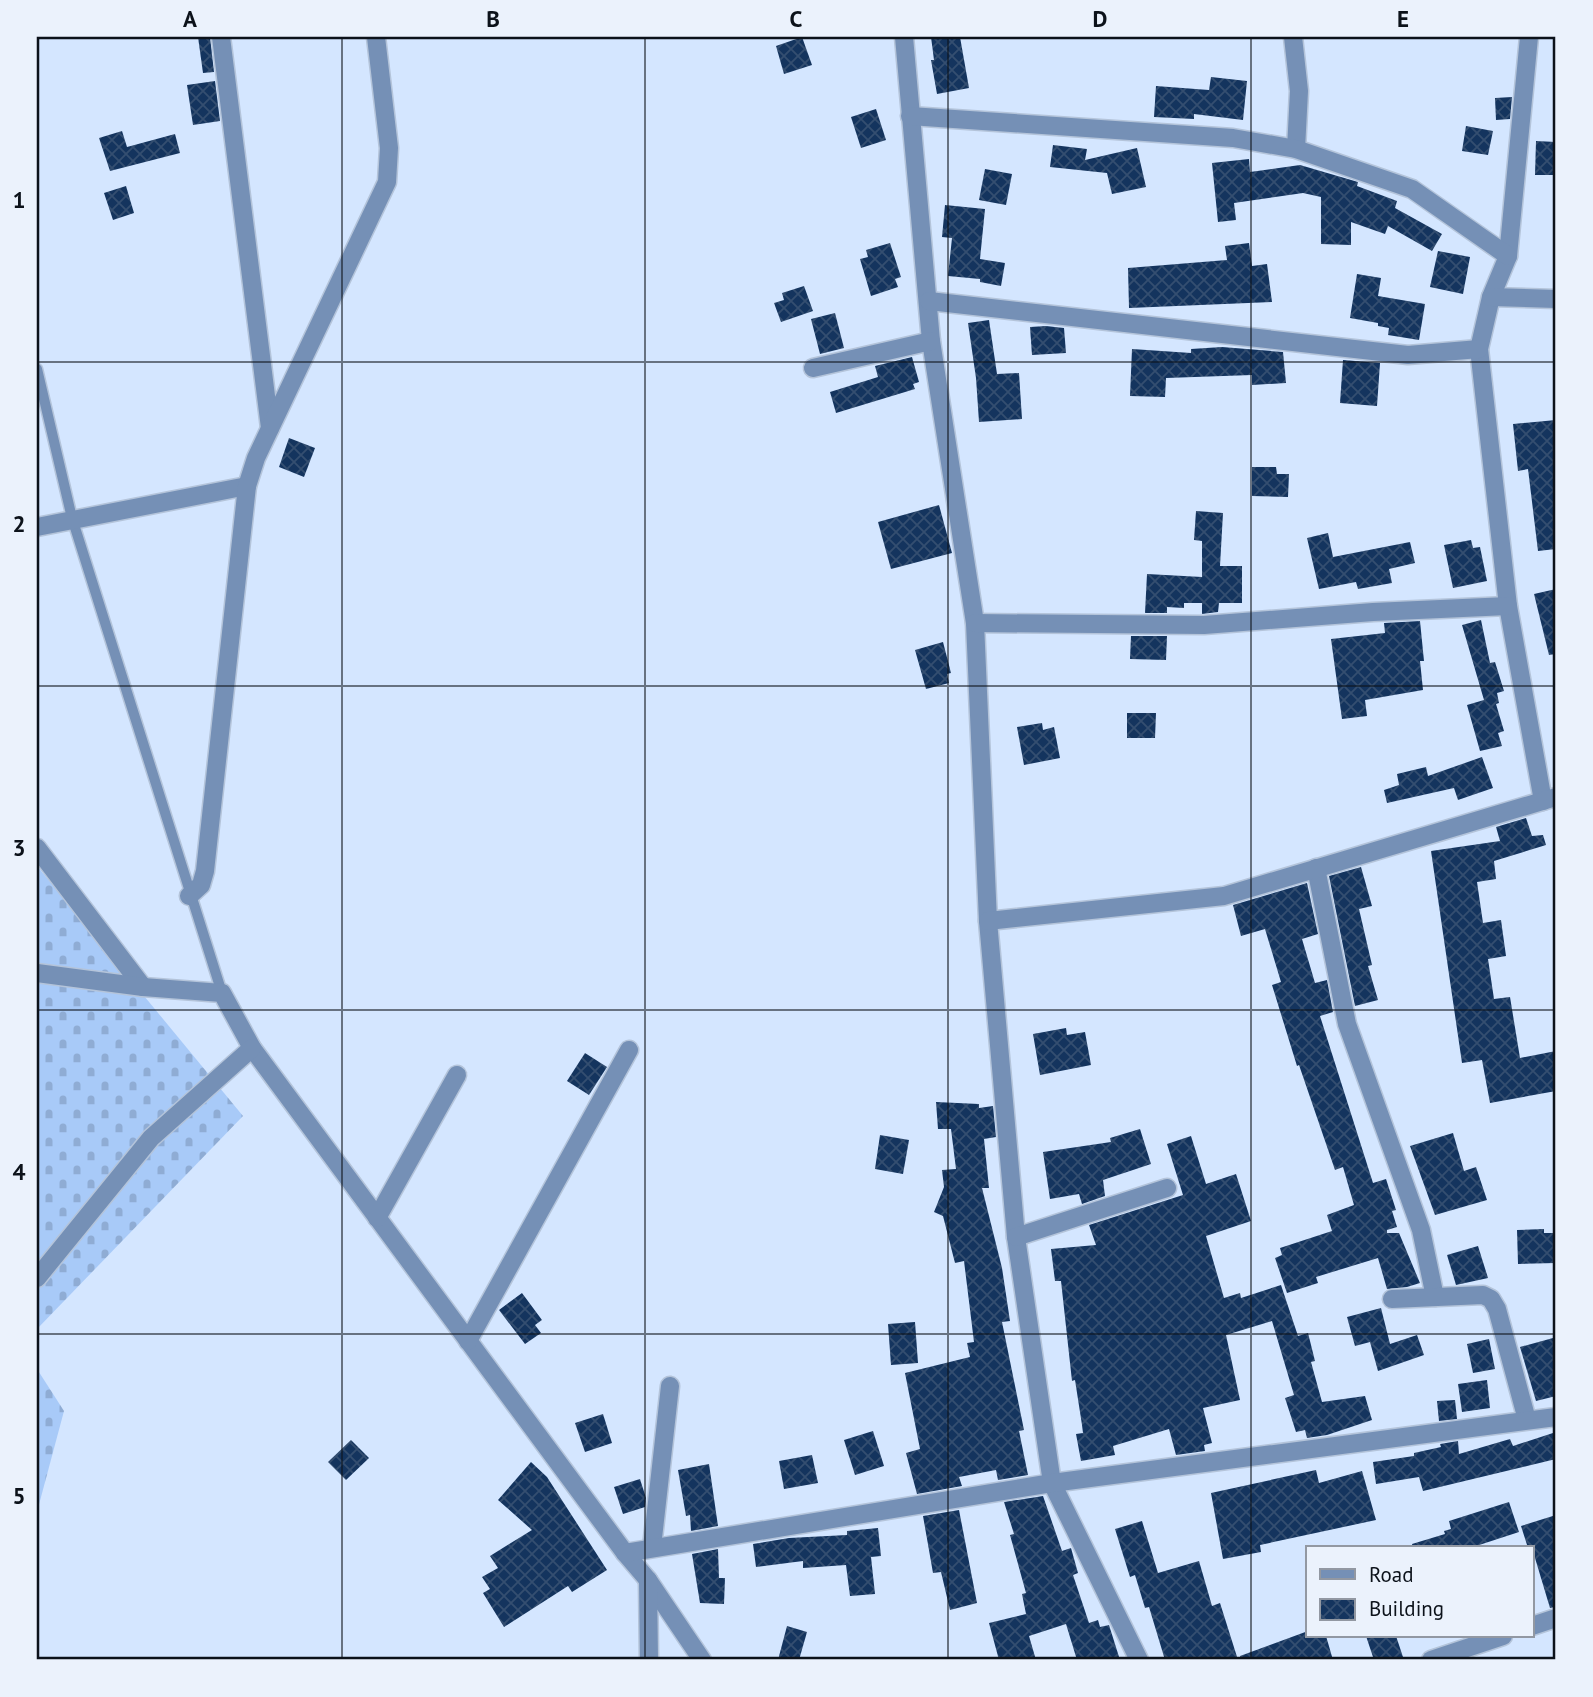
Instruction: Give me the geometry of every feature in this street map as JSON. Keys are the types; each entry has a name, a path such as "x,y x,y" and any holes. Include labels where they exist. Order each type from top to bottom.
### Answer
{"street":[{"path":"221,37 270,428"},
{"path":"189,896 201,885 205,871 247,486 270,428 387,183 389,148 376,37"},
{"path":"904,37 909,116 929,300 930,341 975,622 988,921 1016,1237 1052,1483 1139,1660"},
{"path":"1293,37 1299,91 1296,149"},
{"path":"988,921 1224,896 1550,799 1508,606 1479,348 1492,297 1508,257 1529,37"},
{"path":"909,116 1233,138 1296,149 1412,189 1508,257"},
{"path":"1492,297 1556,299"},
{"path":"929,300 1408,355 1479,348"},
{"path":"813,368 930,341"},
{"path":"37,527 72,518 247,486"},
{"path":"975,622 1204,625 1373,612 1508,606"},
{"path":"37,848 143,987"},
{"path":"1316,868 1347,1024 1421,1230 1435,1297"},
{"path":"37,973 143,987 222,993 252,1048 625,1553 648,1580 702,1660"},
{"path":"37,1278 151,1138 252,1048"},
{"path":"468,1341 629,1050"},
{"path":"377,1218 457,1075"},
{"path":"1016,1237 1167,1188"},
{"path":"1392,1299 1483,1295 1491,1299 1497,1309 1527,1420"},
{"path":"652,1547 670,1386"},
{"path":"625,1553 1052,1483 1556,1417"},
{"path":"648,1580 649,1660"},
{"path":"1534,1625 1556,1618"},
{"path":"1431,1660 1497,1638"}],"lane":[{"path":"37,369 72,518 189,896 222,993"}],"green space":[{"path":"37,866 243,1116 37,1329"},
{"path":"37,1369 64,1411 37,1512"}],"building":[{"path":"198,37 210,37 214,72 203,73"},
{"path":"802,37 812,65 784,74 776,46"},
{"path":"931,37 960,37 969,88 937,94 931,60 934,60"},
{"path":"1211,77 1247,81 1243,120 1194,114 1194,119 1154,117 1156,86 1209,90"},
{"path":"215,81 220,121 193,125 187,85"},
{"path":"1512,97 1510,119 1496,120 1495,98"},
{"path":"876,109 886,140 861,148 851,117"},
{"path":"1466,126 1493,131 1488,155 1462,151"},
{"path":"122,131 127,147 175,134 180,153 110,171 99,138"},
{"path":"1536,141 1556,142 1556,175 1535,175"},
{"path":"1053,145 1087,149 1085,160 1137,148 1146,187 1112,194 1107,173 1050,167"},
{"path":"1249,159 1250,172 1300,165 1358,182 1357,186 1397,201 1395,208 1442,234 1432,251 1388,226 1385,234 1351,222 1351,245 1321,244 1321,197 1303,193 1234,203 1236,220 1218,222 1212,163"},
{"path":"985,169 1012,174 1006,205 979,200"},
{"path":"126,186 134,213 113,220 104,193"},
{"path":"945,205 985,209 980,259 1005,263 1001,286 980,282 980,279 948,276 952,238 942,237"},
{"path":"890,243 901,277 895,279 898,287 871,296 860,259 868,257 866,250"},
{"path":"1249,243 1252,266 1267,264 1272,302 1129,308 1128,268 1227,260 1225,246"},
{"path":"1438,251 1470,257 1463,294 1430,287"},
{"path":"1357,274 1381,278 1378,296 1425,304 1419,340 1388,335 1389,328 1378,326 1378,323 1350,318"},
{"path":"804,286 813,311 781,322 774,303 784,300 782,293"},
{"path":"835,313 844,348 820,354 811,319"},
{"path":"989,320 997,374 1019,373 1022,419 979,422 968,323"},
{"path":"1030,327 1064,328 1066,353 1032,355"},
{"path":"1222,347 1283,352 1286,383 1252,385 1252,375 1166,378 1165,397 1130,396 1132,349 1191,353 1191,349"},
{"path":"912,357 919,382 913,384 915,389 836,413 830,392 878,377 875,366"},
{"path":"1343,360 1380,363 1377,406 1340,403"},
{"path":"1556,420 1556,549 1538,551 1528,469 1518,471 1513,424"},
{"path":"289,438 315,448 304,477 279,467"},
{"path":"1252,467 1276,467 1277,474 1289,474 1288,497 1252,496"},
{"path":"939,505 952,553 891,569 878,522"},
{"path":"1196,511 1223,513 1220,566 1242,566 1242,603 1219,603 1218,612 1202,614 1202,603 1184,603 1184,608 1167,607 1167,613 1145,613 1147,574 1202,577 1202,541 1194,540"},
{"path":"1328,533 1333,557 1410,542 1415,563 1389,569 1392,583 1358,589 1356,582 1319,589 1307,538"},
{"path":"1471,540 1473,548 1480,547 1487,581 1453,588 1444,545"},
{"path":"1556,589 1556,654 1549,655 1534,594"},
{"path":"1481,620 1490,663 1495,662 1504,691 1497,693 1499,703 1496,704 1504,731 1498,733 1502,746 1480,751 1467,705 1484,700 1462,625"},
{"path":"1420,621 1424,661 1420,661 1423,690 1365,700 1367,716 1342,719 1331,639 1385,633 1384,623"},
{"path":"1131,636 1167,636 1166,660 1130,659"},
{"path":"943,642 951,673 947,674 949,683 926,689 915,650"},
{"path":"1127,713 1156,713 1155,738 1127,738"},
{"path":"1042,723 1043,730 1054,727 1060,758 1024,765 1017,727"},
{"path":"1482,757 1493,788 1458,800 1454,788 1387,803 1384,790 1399,785 1397,774 1426,767 1428,776"},
{"path":"1526,818 1532,836 1543,835 1546,845 1494,861 1496,879 1477,882 1483,923 1501,920 1506,956 1488,959 1494,999 1510,997 1520,1058 1556,1051 1556,1091 1490,1103 1482,1060 1462,1063 1431,851 1500,841 1496,827"},
{"path":"1361,867 1372,906 1359,909 1372,965 1368,966 1378,1000 1355,1006 1329,876"},
{"path":"1307,883 1318,934 1302,939 1315,983 1327,980 1333,1012 1320,1016 1373,1183 1386,1179 1396,1210 1392,1211 1397,1227 1387,1230 1387,1233 1399,1233 1420,1283 1407,1287 1387,1289 1378,1258 1316,1277 1318,1283 1287,1293 1275,1258 1282,1255 1280,1248 1332,1231 1327,1215 1354,1205 1343,1167 1335,1170 1299,1065 1297,1066 1272,985 1281,982 1265,929 1241,936 1233,905"},
{"path":"1066,1028 1067,1035 1085,1032 1091,1065 1040,1075 1033,1034"},
{"path":"585,1053 607,1067 589,1095 567,1081"},
{"path":"936,1102 979,1104 979,1108 993,1106 996,1137 984,1139 989,1188 982,1188 1002,1268 1010,1321 1002,1322 1024,1430 1019,1431 1028,1475 998,1480 996,1470 959,1477 962,1486 917,1494 906,1453 920,1449 905,1373 970,1357 967,1343 974,1342 964,1261 955,1263 943,1216 934,1212 944,1187 942,1170 956,1169 951,1129 938,1129"},
{"path":"1140,1129 1151,1164 1103,1180 1105,1196 1082,1204 1079,1194 1050,1199 1043,1152 1111,1142 1110,1138"},
{"path":"1453,1133 1464,1171 1476,1167 1487,1200 1435,1215 1410,1146"},
{"path":"880,1135 909,1140 903,1174 875,1169"},
{"path":"1191,1136 1206,1184 1236,1174 1251,1221 1206,1236 1224,1298 1240,1293 1241,1298 1281,1285 1298,1336 1308,1333 1315,1361 1311,1362 1322,1402 1365,1396 1372,1420 1327,1435 1307,1438 1305,1430 1296,1432 1285,1398 1294,1395 1272,1321 1226,1335 1240,1400 1203,1408 1212,1443 1204,1445 1205,1451 1176,1455 1169,1429 1113,1446 1115,1455 1081,1461 1076,1434 1083,1433 1082,1425 1075,1380 1072,1381 1061,1281 1055,1281 1051,1249 1096,1245 1089,1225 1183,1195 1167,1144"},
{"path":"1544,1229 1544,1233 1556,1233 1556,1263 1518,1264 1517,1230"},
{"path":"1478,1246 1488,1278 1456,1285 1447,1255"},
{"path":"522,1293 542,1320 535,1325 541,1333 525,1344 499,1310"},
{"path":"1381,1308 1390,1344 1417,1335 1424,1355 1378,1371 1370,1342 1355,1346 1347,1317"},
{"path":"915,1322 918,1363 891,1365 888,1324"},
{"path":"1553,1338 1556,1350 1556,1396 1536,1401 1520,1347"},
{"path":"1489,1339 1495,1369 1473,1373 1467,1344"},
{"path":"1487,1380 1490,1408 1462,1412 1458,1384"},
{"path":"1455,1400 1457,1419 1439,1421 1437,1401"},
{"path":"603,1414 612,1443 585,1452 575,1423"},
{"path":"873,1431 884,1466 855,1475 844,1440"},
{"path":"1556,1432 1556,1459 1423,1491 1419,1477 1376,1484 1373,1462 1414,1456 1414,1453 1441,1447 1440,1444 1458,1441 1459,1454 1510,1439 1513,1446"},
{"path":"351,1440 369,1458 346,1480 328,1462"},
{"path":"812,1455 818,1483 784,1489 779,1461"},
{"path":"531,1462 547,1477 607,1570 572,1592 568,1586 504,1627 483,1593 490,1589 482,1577 498,1568 490,1556 532,1530 498,1500"},
{"path":"709,1464 718,1526 691,1531 690,1515 686,1516 678,1470"},
{"path":"1316,1470 1319,1483 1362,1471 1376,1520 1260,1545 1261,1552 1223,1559 1211,1493"},
{"path":"640,1479 646,1498 645,1507 623,1514 614,1487"},
{"path":"1043,1496 1062,1551 1071,1548 1078,1573 1073,1575 1089,1623 1098,1620 1100,1627 1109,1625 1120,1660 1077,1660 1066,1624 1029,1636 1036,1660 999,1660 989,1623 1026,1614 1022,1594 1026,1593 1010,1535 1014,1534 1004,1502"},
{"path":"1509,1502 1519,1532 1476,1546 1412,1546 1445,1534 1444,1531 1451,1529 1449,1521"},
{"path":"959,1510 977,1603 950,1610 941,1572 933,1573 923,1516"},
{"path":"1556,1515 1556,1607 1550,1608 1534,1555 1534,1546 1527,1546 1521,1526"},
{"path":"1142,1521 1158,1573 1199,1561 1212,1606 1220,1603 1238,1660 1165,1660 1149,1607 1145,1608 1135,1575 1130,1577 1115,1529"},
{"path":"878,1528 881,1556 871,1557 875,1594 850,1596 846,1565 803,1568 803,1561 756,1567 753,1544 789,1538 847,1535 847,1531"},
{"path":"718,1549 719,1578 725,1578 724,1604 700,1603 692,1554"},
{"path":"787,1626 807,1632 799,1660 778,1660"},
{"path":"1306,1632 1306,1638 1327,1638 1333,1660 1241,1660 1240,1656"},
{"path":"1367,1638 1397,1638 1404,1660 1374,1660"}]}
